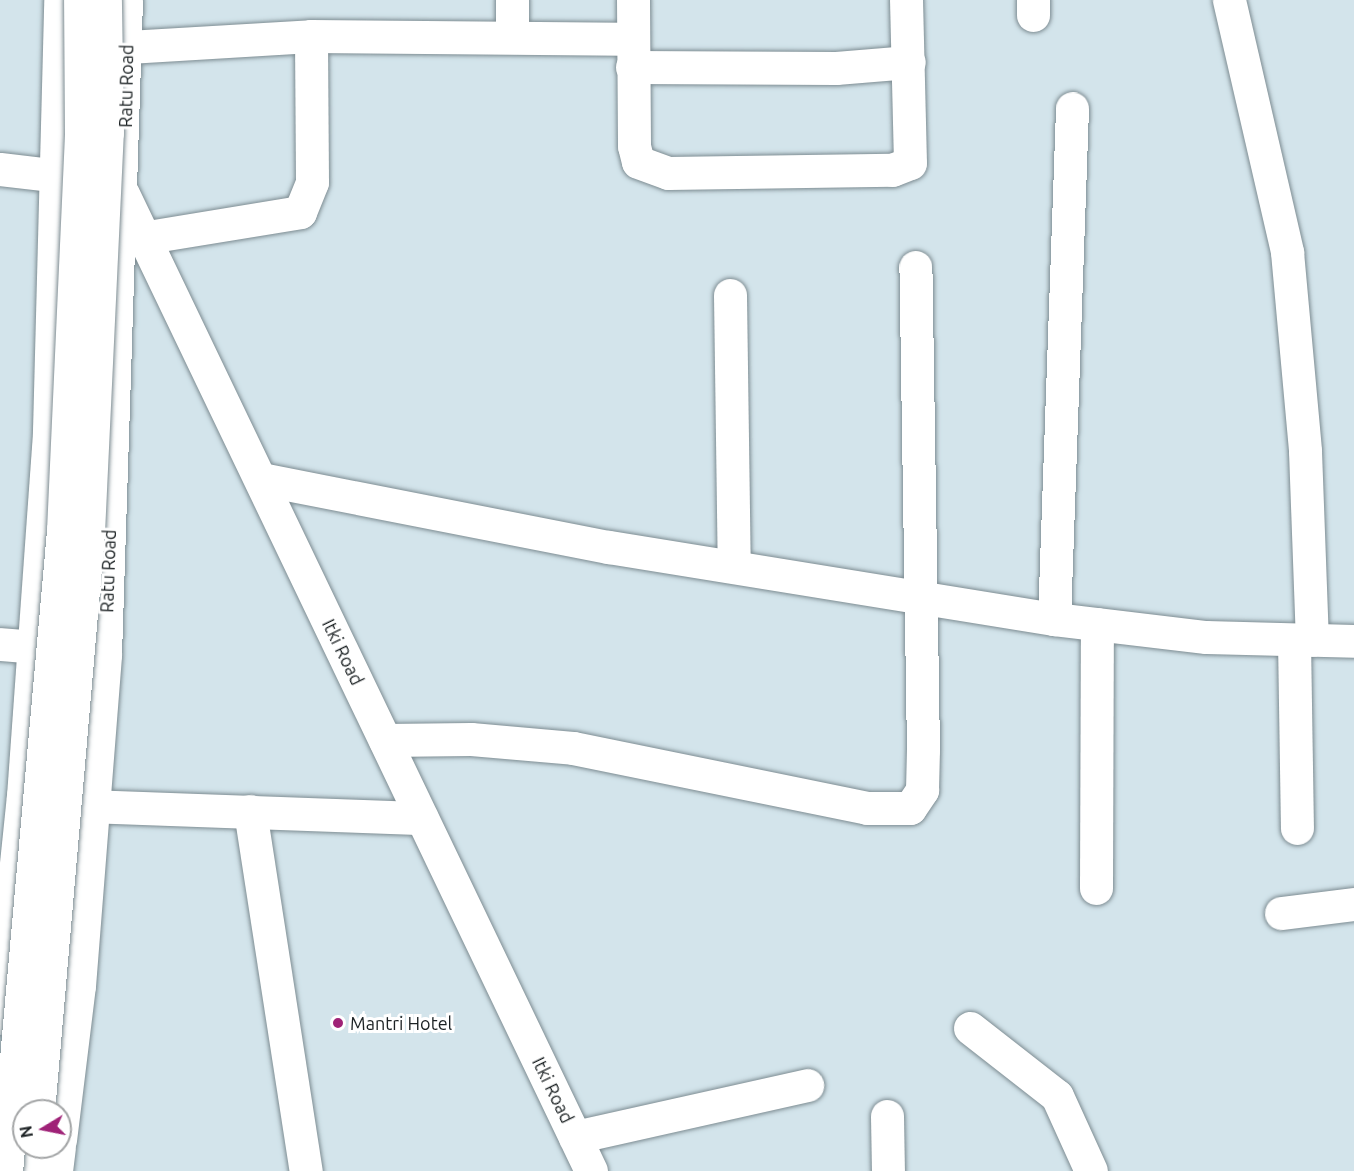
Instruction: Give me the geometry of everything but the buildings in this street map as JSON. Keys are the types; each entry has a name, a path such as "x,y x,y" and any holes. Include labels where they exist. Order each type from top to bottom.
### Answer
{"street":[{"path":"0,1018 33,646 49,431 59,176 60,0"},
{"path":"6,1171 63,531 81,133 80,0"},
{"path":"39,1099 88,532 107,133 105,0"},
{"name":"Ratu Road","path":"65,1099 79,986 90,806 105,654 128,47 126,0"},
{"path":"512,0 512,36"},
{"path":"633,0 634,146 638,162 650,171 884,171 910,163 906,0"},
{"path":"1229,0 1287,252 1305,451 1303,640 1297,828"},
{"path":"128,47 311,36 512,36 632,53 836,68 909,62"},
{"path":"148,237 300,212 312,182 311,36"},
{"path":"1054,619 1072,108"},
{"path":"0,169 59,176 123,194"},
{"name":"Itki Road","path":"123,194 148,237 591,1171"},
{"path":"386,740 471,739 573,748 867,808 910,808 922,790 915,267"},
{"path":"730,295 734,566"},
{"path":"261,479 734,566 1054,619 1206,637 1354,641"},
{"path":"1096,888 1097,624"},
{"path":"0,644 105,654"},
{"path":"90,806 422,818"},
{"path":"250,811 306,1171"},
{"path":"1281,913 1354,904"},
{"path":"2,976 79,986"},
{"path":"970,1028 1057,1096 1091,1171"},
{"path":"575,1137 807,1085"},
{"path":"887,1116 888,1171"}],"place":[{"name":"Mantri Hotel","path":"338,1023"}]}
